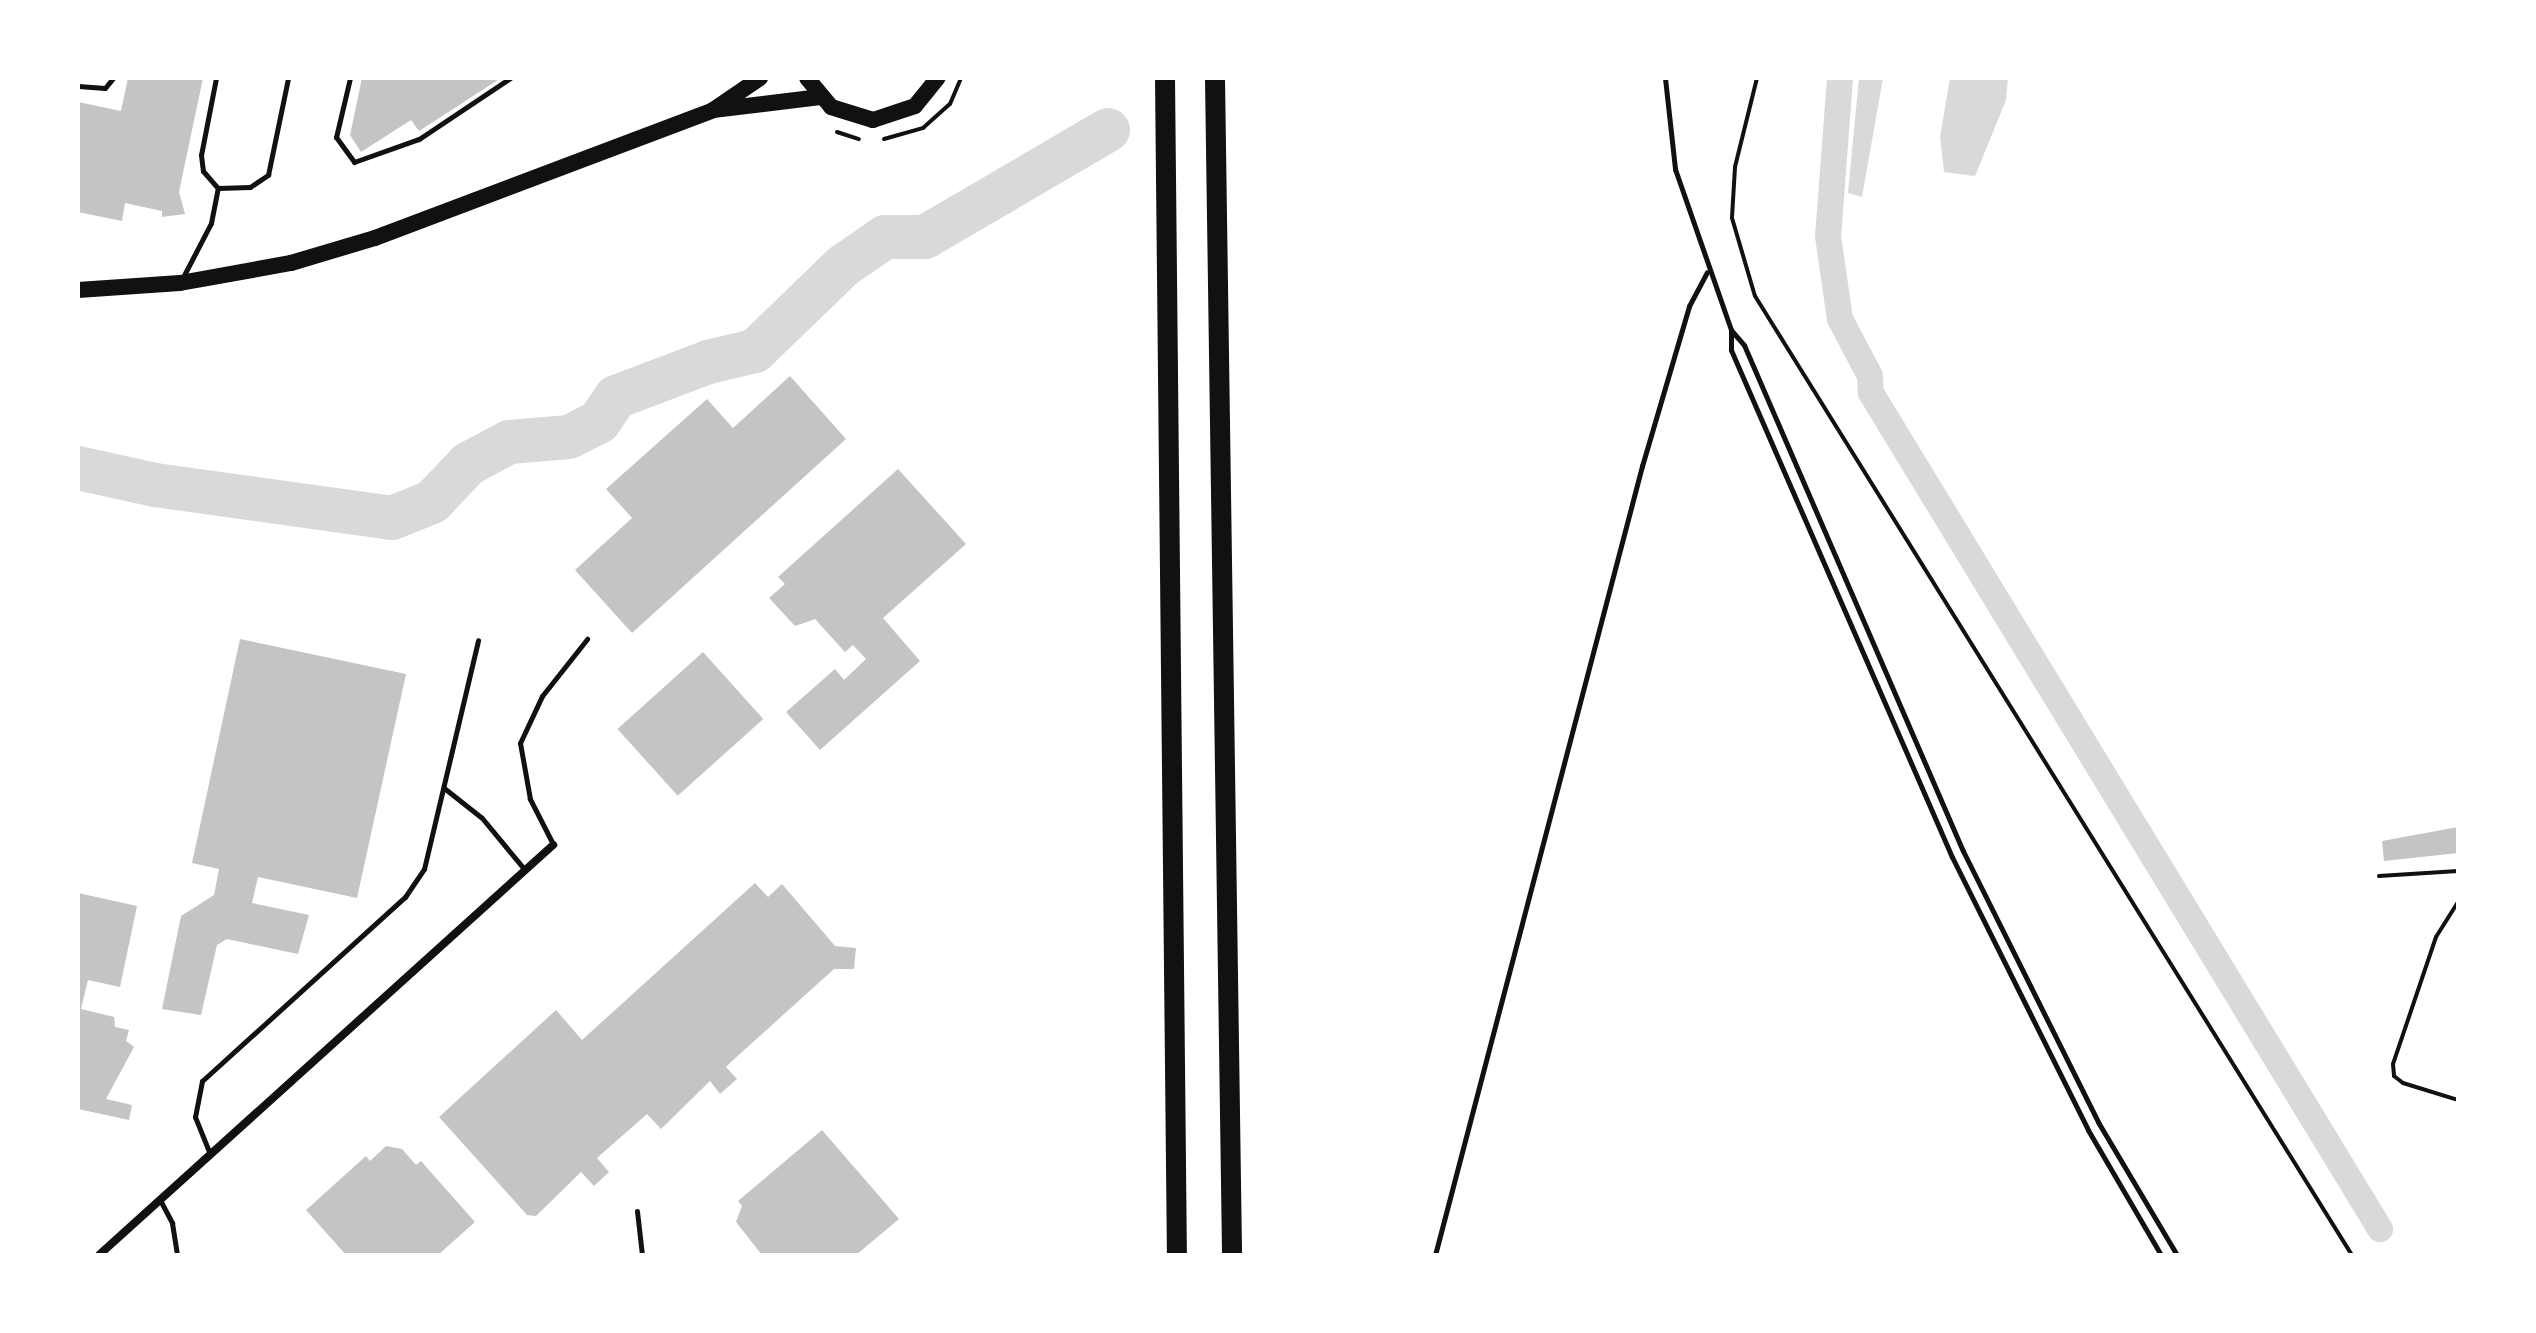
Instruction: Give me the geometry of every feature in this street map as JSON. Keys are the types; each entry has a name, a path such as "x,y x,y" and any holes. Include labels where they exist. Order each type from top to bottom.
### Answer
{"highway":[{"path":"1165,78 1177,1255"},
{"path":"1215,78 1232,1255"}],"main road":[{"path":"78,290 180,283 291,263 375,238 713,110 760,78"},
{"path":"807,78 820,97 844,114 888,118 915,106 938,78"},
{"path":"713,110 820,97"}],"street":[{"path":"99,1255 553,845"}],"lane":[{"path":"78,86 105,88 113,78"},
{"path":"216,78 201,155 203,171 218,188"},
{"path":"218,188 250,187 268,175 288,78"},
{"path":"350,78 336,137 354,162 419,139 510,78"},
{"path":"1665,78 1675,169 1707,271 1731,330 1744,345 1963,851 2098,1122 2177,1255"},
{"path":"180,283 211,223 218,188"},
{"path":"1435,1255 1642,466 1689,306 1707,271"},
{"path":"1731,330 1731,350 1952,857 2088,1130 2161,1255"},
{"path":"553,845 530,799 520,743 542,696 587,639"},
{"path":"210,1155 195,1117 202,1081 405,897 424,869 478,640"},
{"path":"444,788 482,818 525,870"},
{"path":"160,1200 172,1223 177,1255"},
{"path":"637,1211 642,1255"}],"path":[{"path":"879,139 923,128 950,104 961,78"},
{"path":"1757,78 1735,167 1732,218 1755,296 2352,1255"},
{"path":"830,128 869,140"},
{"path":"2379,876 2458,871"},
{"path":"2458,902 2436,937 2393,1064 2394,1076 2403,1083 2458,1100"}],"shaded area":[{"path":"1859,78 1883,78 1862,197 1848,193"},
{"path":"1950,78 2008,78 2006,100 1975,176 1944,172 1940,137"}],"building":[{"path":"128,78 203,78 179,192 185,214 162,217 162,211 125,203 122,221 78,212 78,102 121,111"},
{"path":"362,78 501,78 419,131 411,120 361,152 350,135"},
{"path":"790,376 846,439 632,633 575,570 632,518 606,489 707,399 733,428"},
{"path":"898,469 966,544 883,618 920,661 820,750 786,712 835,669 844,680 866,659 853,645 845,652 815,619 795,626 769,598 785,584 778,577"},
{"path":"240,639 406,674 357,898 258,877 252,903 309,915 298,954 227,939 217,945 201,1015 162,1009 181,916 214,895 219,869 192,863"},
{"path":"703,652 763,719 678,796 618,729"},
{"path":"2458,827 2458,853 2384,861 2382,841"},
{"path":"755,883 768,897 782,884 835,946 856,948 854,969 834,969 731,1062 726,1067 737,1079 720,1094 710,1081 661,1129 647,1114 597,1158 609,1172 594,1186 581,1172 536,1216 527,1215 439,1117 556,1010 582,1040"},
{"path":"78,893 137,906 120,987 88,980 81,1009 114,1017 115,1027 129,1030 126,1041 134,1047 106,1099 132,1105 129,1120 78,1109"},
{"path":"822,1130 899,1219 856,1255 762,1255 736,1222 742,1206 738,1201"},
{"path":"386,1146 402,1149 416,1165 421,1161 475,1222 438,1255 346,1255 306,1210 366,1156 370,1161"}],"waterway":[{"path":"1840,78 1828,236 1840,319 1870,376 1871,393 2380,1229"},
{"path":"78,468 155,485 392,518 432,502 468,464 509,442 569,437 599,422 616,397 708,362 755,351 843,266 885,237 925,237 1108,130"}]}
